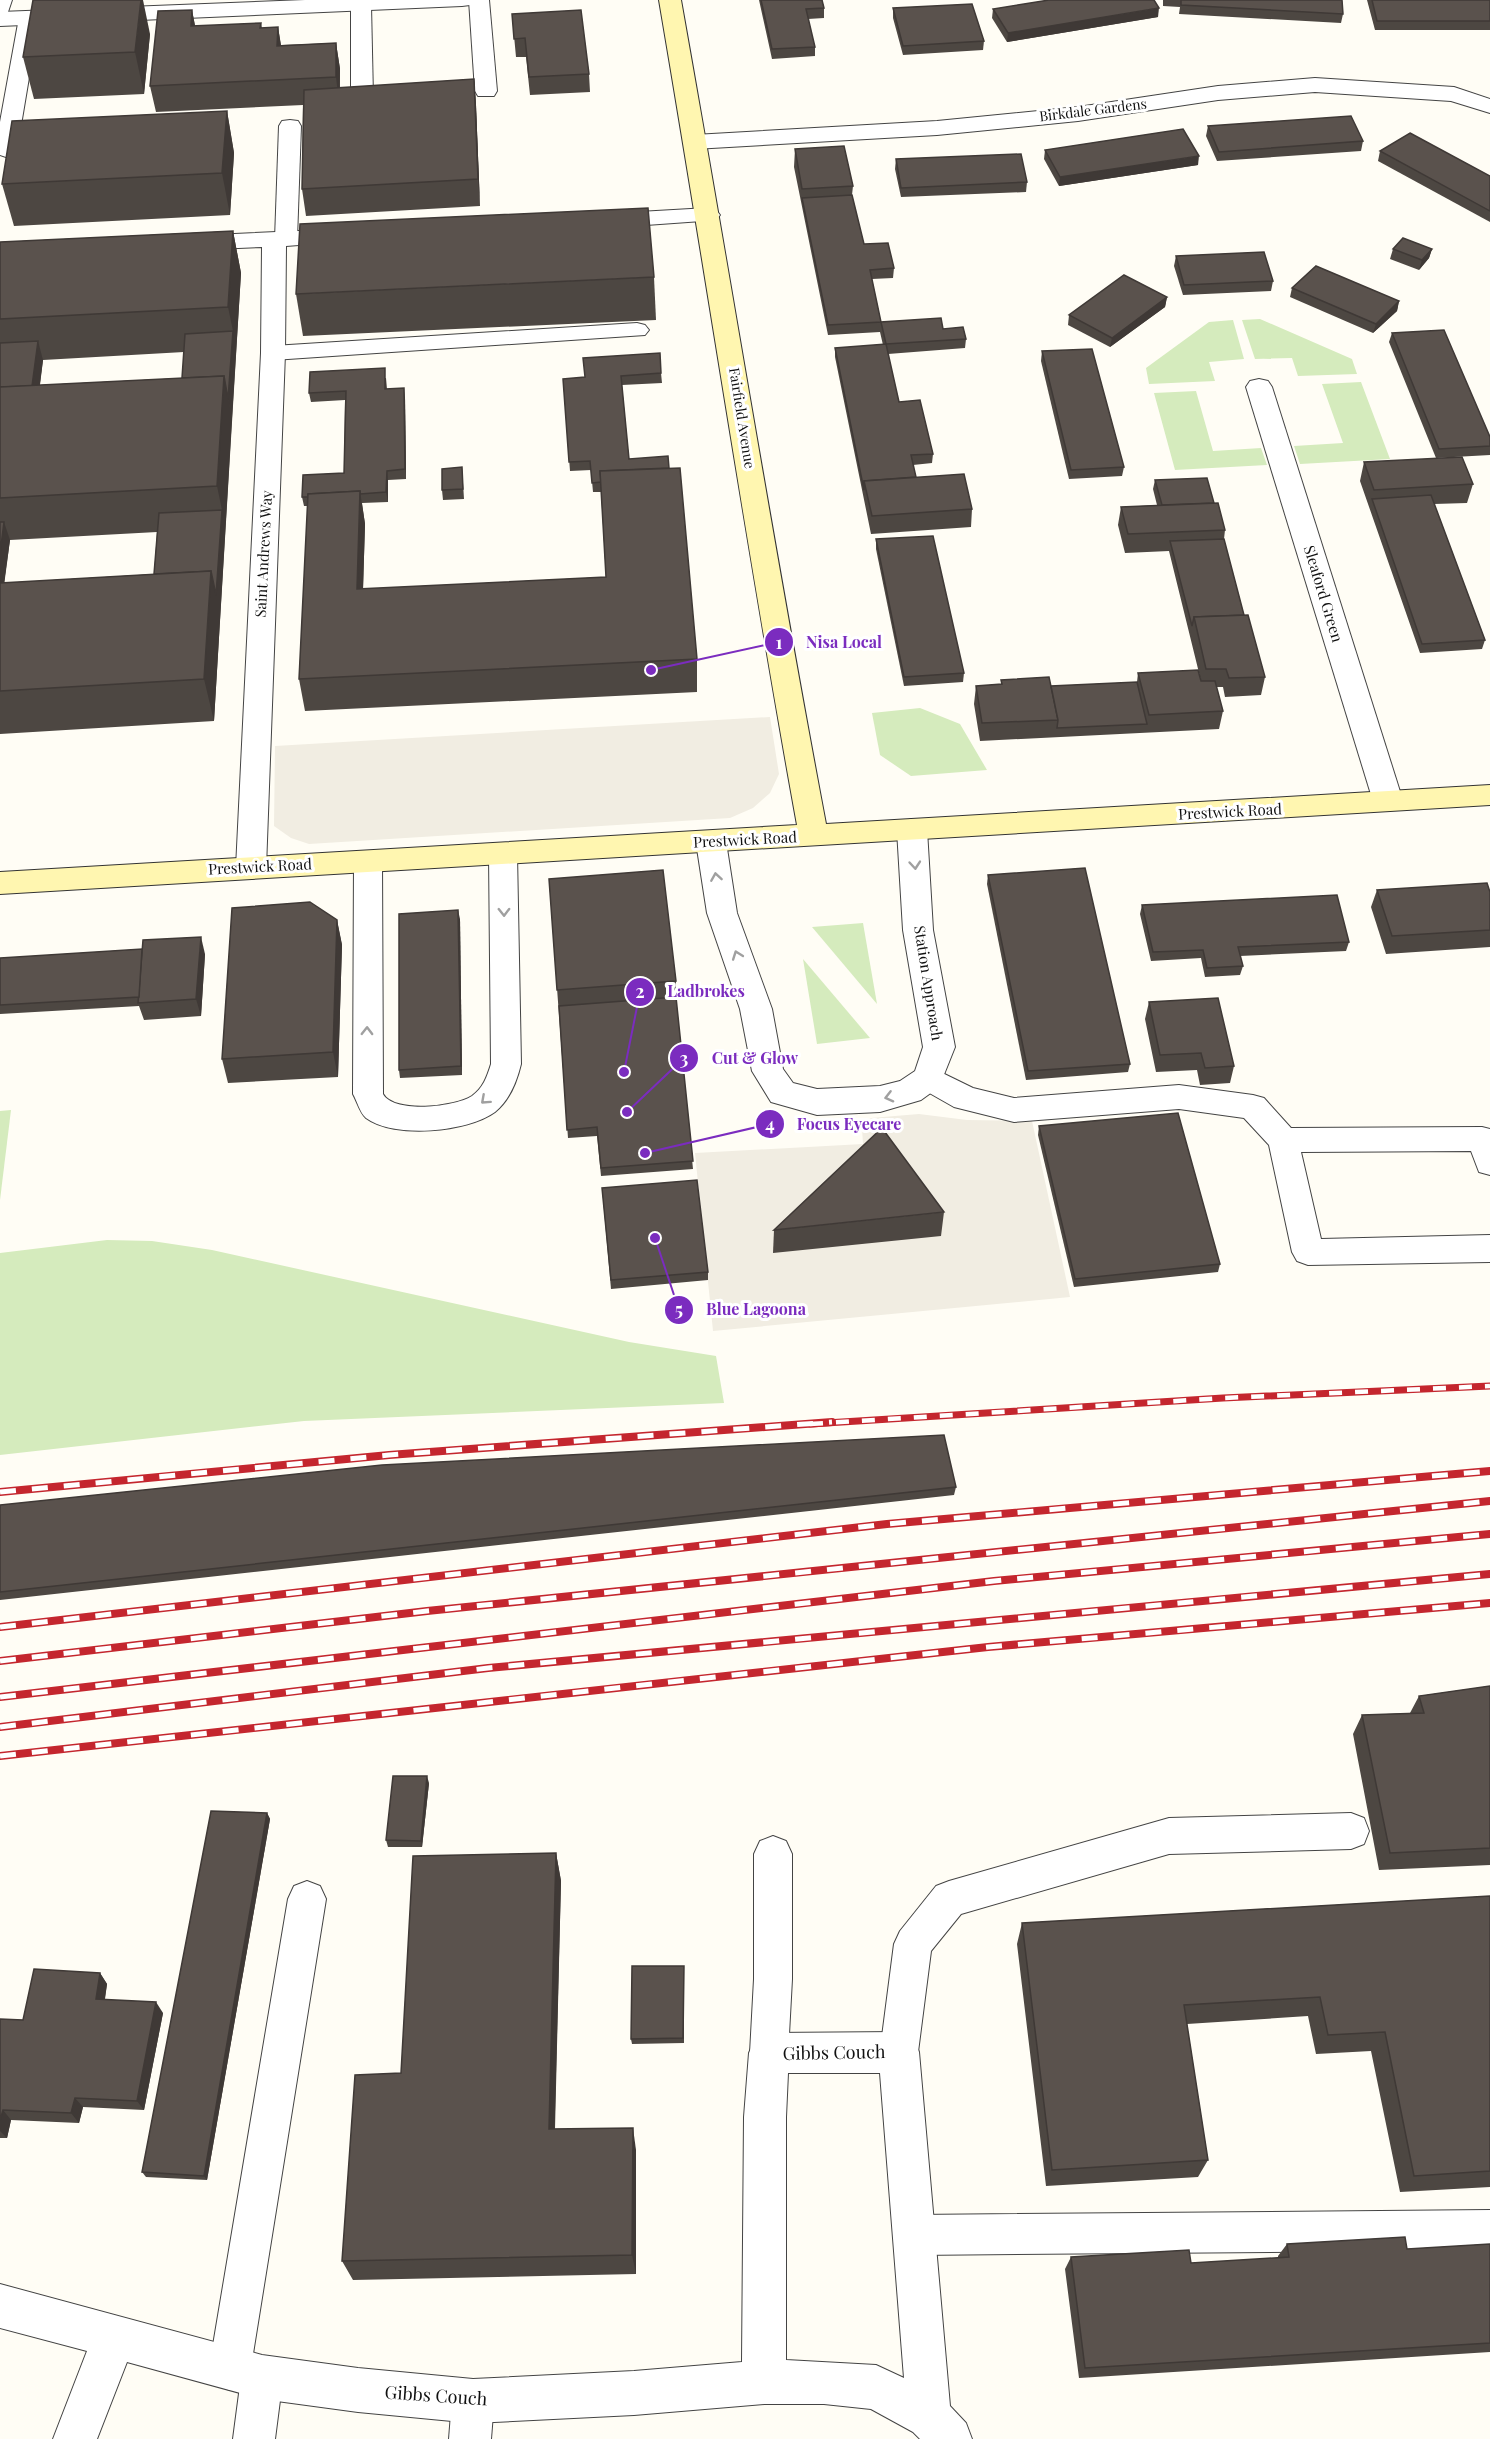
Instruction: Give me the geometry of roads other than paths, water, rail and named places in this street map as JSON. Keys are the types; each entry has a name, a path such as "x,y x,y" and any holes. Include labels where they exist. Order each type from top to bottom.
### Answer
{"street":[{"path":"0,19 29,18 68,8 361,4 462,0"},
{"name":"Fairfield Avenue","path":"670,0 708,215 768,590 814,837"},
{"name":"Birkdale Gardens","path":"694,142 938,128 1078,114 1218,93 1314,85 1454,94 1490,106"},
{"path":"579,222 708,215"},
{"path":"167,244 368,234"},
{"name":"Saint Andrews Way","path":"251,868 280,239"},
{"name":"Sleaford Green","path":"1259,387 1388,801"},
{"name":"Prestwick Road","path":"0,883 814,837 1490,795"},
{"name":"Station Approach","path":"912,830 918,930 939,1047 928,1078"},
{"path":"711,842 722,913 756,1009 768,1071 782,1093 817,1102 880,1099 910,1091 928,1078"},
{"name":"Gibbs Couch","path":"764,2382 765,2117 769,2053 899,2052 914,2235 940,2428"},
{"name":"Gibbs Couch","path":"0,2306 246,2373 358,2390 471,2420 634,2393 764,2382 824,2382 876,2387 940,2428"},
{"path":"75,2439 115,2336"}],"lane":[{"path":"0,11 2,0"},
{"path":"479,0 486,91"},
{"path":"361,4 362,96"},
{"path":"29,18 6,150 75,147"},
{"path":"280,239 290,126"},
{"path":"273,353 637,330"},
{"path":"368,861 368,1094 376,1109 388,1115 440,1117 466,1113 482,1105 502,1080 506,1064 503,854"},
{"path":"928,1078 965,1098 1014,1110 1179,1097 1253,1107 1283,1140 1308,1252 1486,1250 1490,1248"},
{"path":"1283,1140 1482,1139 1490,1163"},
{"path":"899,2052 913,1944 949,1899 1169,1836 1351,1831"},
{"path":"769,2053 773,1979 773,1854"},
{"path":"254,2439 246,2373 307,1899"},
{"path":"914,2235 1490,2230"}],"railway":[{"path":"810,1424 1223,1398 1490,1386"},
{"path":"0,1492 389,1455 832,1422"},
{"path":"0,1627 887,1524 1490,1471"},
{"path":"0,1661 427,1611 1490,1501"},
{"path":"0,1697 994,1581 1490,1534"},
{"path":"0,1727 488,1668 1490,1574"},
{"path":"0,1756 988,1647 1490,1603"}],"place":[{"name":"Nisa Local","path":"651,670"},
{"name":"Ladbrokes","path":"624,1072"},
{"name":"Cut & Glow","path":"627,1112"},
{"name":"Focus Eyecare","path":"645,1153"},
{"name":"Blue Lagoona","path":"655,1238"}]}
